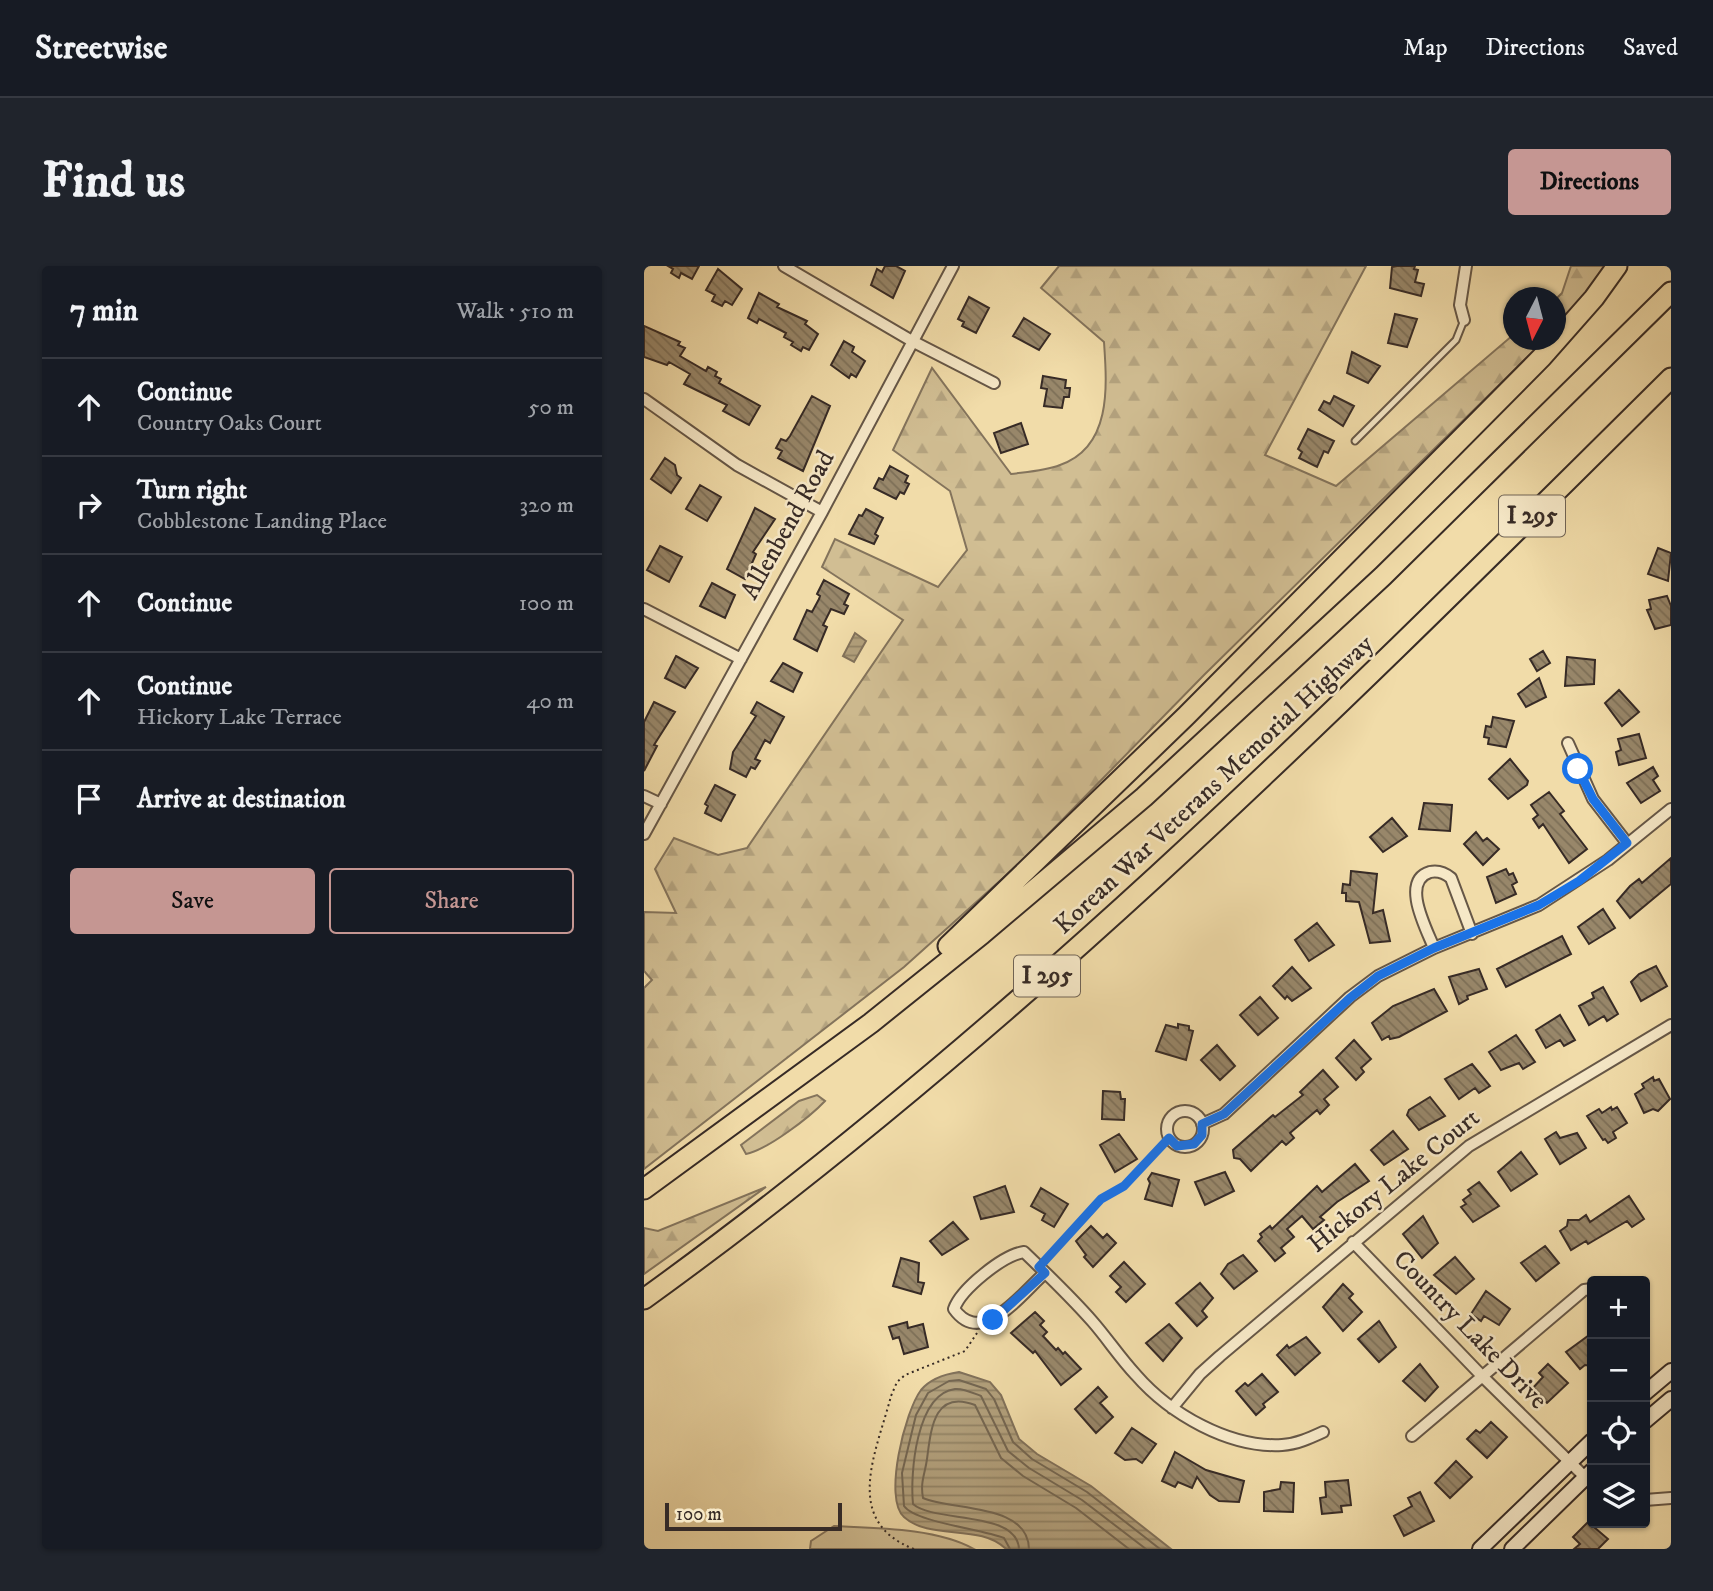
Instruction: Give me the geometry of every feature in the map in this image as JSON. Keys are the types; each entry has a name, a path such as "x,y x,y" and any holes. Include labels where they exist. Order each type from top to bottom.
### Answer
{"highway":[{"path":"844,1041 864,1017 975,921 1196,706 1542,357 1594,298 1617,266"},
{"path":"644,1189 871,1023 982,934 1206,741 1382,576 1671,292"},
{"path":"1640,409 1671,378"},
{"path":"1640,409 1671,388"},
{"name":"Korean War Veterans Memorial Highway","path":"644,1298 794,1185 1026,995 1249,792 1425,623 1640,409"}],"street":[{"path":"784,266 912,341 994,383"},
{"name":"Allenbend Road","path":"644,834 822,512 953,266"},
{"path":"1464,320 1461,290 1466,266"},
{"path":"644,399 737,465 822,512"},
{"path":"644,609 741,659"},
{"path":"1568,743 1593,799 1627,843"},
{"path":"644,796 661,804"},
{"path":"1202,1124 1224,1114 1350,998 1378,976 1434,948 1549,899 1579,881 1671,809"},
{"path":"1434,948 1416,896 1416,885 1423,875 1433,871 1444,872 1451,878 1472,934"},
{"name":"Hickory Lake Court","path":"1172,1408 1220,1356 1478,1139 1671,1025"},
{"path":"1178,1112 1190,1112 1202,1124 1202,1135 1189,1147 1177,1146 1169,1138 1167,1126 1178,1112"},
{"name":"Country Lake Drive","path":"1353,1242 1482,1376 1570,1462 1587,1473"},
{"path":"1042,1270 993,1320 978,1325 962,1320 954,1309 959,1296 1011,1253 1024,1252 1042,1270 1093,1323 1136,1376 1172,1408 1216,1431 1264,1444 1298,1442 1323,1433"},
{"path":"1412,1436 1587,1290"},
{"path":"1650,1389 1671,1371"},
{"path":"1650,1417 1671,1399"},
{"path":"1480,1549 1587,1446"},
{"path":"1512,1549 1587,1476"},
{"path":"1650,1500 1671,1498"}],"lane":[{"path":"1355,440 1456,340 1464,320"}],"path":[{"path":"1042,1270 1101,1199 1124,1186 1169,1138"},
{"path":"914,1549 907,1548 876,1521 868,1499 891,1396 897,1382 905,1375 965,1351 976,1339 978,1325"}],"green space":[{"path":"1059,266 1366,266 1265,455 1336,486 1503,344 1503,350 1535,350 1204,675 1022,861 904,967 644,1169 644,988 652,980 644,971 644,912 676,913 655,869 674,838 718,855 747,848 903,620 822,567 835,539 938,587 967,550 950,491 893,450 932,368 1011,474 1060,465 1077,456 1089,444 1098,430 1103,413 1106,377 1104,342 1041,288"},
{"path":"1571,266 1607,266 1579,307 1566,319 1564,287"},
{"path":"817,1095 825,1101 809,1115 776,1140 746,1154 741,1145 799,1101"},
{"path":"766,1187 644,1274 644,1228 658,1231"},
{"path":"834,1526 925,1533 974,1549 810,1549 811,1541"}],"water":[{"path":"855,633 866,641 854,662 843,656"},
{"path":"959,1372 990,1382 1001,1395 1019,1439 1037,1454 1091,1486 1171,1549 1006,1549 983,1536 927,1528 904,1517 898,1507 896,1474 909,1416 925,1386 938,1378"}],"building":[{"path":"668,266 699,266 692,279 681,273 679,278 671,273 673,269"},
{"path":"885,266 896,266 905,271 893,298 871,285 877,269 882,272"},
{"path":"1415,266 1414,269 1418,270 1415,282 1424,284 1421,296 1390,288 1392,267"},
{"path":"718,269 742,289 732,305 725,301 722,306 712,301 715,295 706,290"},
{"path":"759,293 779,304 777,307 807,321 805,324 818,334 809,350 803,347 801,351 784,337 786,333 759,319 757,323 748,318"},
{"path":"969,297 989,308 976,333 962,326 964,322 958,319"},
{"path":"1395,314 1417,319 1407,347 1388,343"},
{"path":"1024,318 1050,334 1039,350 1013,336"},
{"path":"644,326 680,342 678,345 685,348 680,356 706,371 708,367 717,372 715,376 721,379 719,383 760,406 749,425 723,411 727,405 684,384 690,374 669,362 667,365 644,357"},
{"path":"844,341 854,347 852,352 865,361 856,377 851,374 849,378 831,365"},
{"path":"1352,352 1380,366 1368,383 1347,373"},
{"path":"1043,376 1066,380 1065,388 1070,388 1069,397 1064,397 1062,408 1044,406 1047,389 1041,388"},
{"path":"812,396 830,406 803,471 778,458 782,451 776,448 781,439 786,441 790,436"},
{"path":"1334,396 1354,406 1343,426 1319,410 1324,401 1330,404"},
{"path":"1021,423 1028,444 1001,453 994,433"},
{"path":"1308,429 1334,441 1328,453 1324,451 1317,467 1299,458 1302,452 1298,449"},
{"path":"665,458 675,465 677,475 681,478 671,493 651,479"},
{"path":"890,466 908,476 905,482 909,484 904,494 900,492 896,499 874,488 879,478 883,480"},
{"path":"700,485 721,497 707,521 686,509"},
{"path":"755,508 775,519 753,552 756,554 745,579 727,569"},
{"path":"866,509 883,518 875,534 878,536 874,544 849,534 859,515 862,516"},
{"path":"660,546 682,557 669,582 647,570"},
{"path":"1658,548 1671,553 1668,581 1648,574"},
{"path":"824,580 849,594 844,604 848,606 844,614 831,609 823,625 827,627 817,651 794,639 807,610 812,612 819,599 817,594"},
{"path":"712,583 735,595 725,618 700,606"},
{"path":"1667,596 1671,606 1671,625 1655,629 1647,610 1651,609 1649,600"},
{"path":"1543,651 1550,663 1537,671 1530,659"},
{"path":"676,656 698,668 685,688 665,678"},
{"path":"1567,657 1595,660 1594,684 1565,686"},
{"path":"783,663 802,673 793,692 771,681"},
{"path":"1539,678 1546,697 1526,707 1518,694"},
{"path":"1619,690 1639,712 1622,726 1605,703"},
{"path":"654,702 675,712 654,745 657,746 644,771 644,722"},
{"path":"757,702 784,717 770,743 765,740 755,759 760,761 755,769 751,767 746,777 730,769 733,752 756,716 751,713"},
{"path":"1493,717 1514,721 1506,747 1488,744 1489,738 1484,737 1486,726 1491,727"},
{"path":"1639,734 1646,758 1619,765 1616,752 1621,750 1618,739"},
{"path":"1510,759 1528,781 1527,785 1508,799 1489,779"},
{"path":"1653,767 1658,776 1653,780 1660,791 1641,803 1627,783"},
{"path":"715,785 735,795 721,821 705,813 708,806 705,804"},
{"path":"1549,792 1564,811 1560,814 1587,849 1569,863 1543,824 1539,828 1533,819 1538,815 1531,805"},
{"path":"1424,803 1452,805 1450,831 1419,829"},
{"path":"1392,818 1407,836 1383,852 1370,837"},
{"path":"1476,832 1483,841 1487,838 1499,849 1483,865 1464,844"},
{"path":"1671,858 1671,884 1630,918 1617,901 1630,886 1639,879 1642,883"},
{"path":"1506,869 1509,875 1513,873 1517,882 1512,885 1516,894 1496,903 1487,877"},
{"path":"1351,871 1377,874 1373,913 1383,910 1390,941 1370,943 1359,902 1346,901 1346,893 1342,893 1343,884 1350,885"},
{"path":"1603,909 1615,928 1589,944 1578,927"},
{"path":"1317,923 1334,945 1309,961 1295,940"},
{"path":"1562,936 1571,954 1506,987 1497,969"},
{"path":"1656,966 1667,986 1641,1001 1631,982 1639,974"},
{"path":"1292,967 1311,988 1292,1001 1287,996 1285,999 1273,986"},
{"path":"1479,969 1487,989 1467,996 1468,999 1459,1004 1449,977"},
{"path":"1603,987 1618,1014 1607,1021 1604,1016 1589,1025 1579,1006 1594,998 1592,993"},
{"path":"1434,989 1447,1011 1399,1037 1390,1039 1389,1036 1382,1040 1372,1023 1393,1006"},
{"path":"1260,997 1278,1018 1258,1035 1240,1015"},
{"path":"1560,1015 1575,1040 1564,1046 1560,1040 1546,1048 1536,1030"},
{"path":"1178,1024 1189,1026 1189,1030 1193,1031 1186,1060 1156,1051 1166,1025 1178,1028"},
{"path":"1516,1035 1535,1062 1523,1069 1519,1063 1501,1070 1489,1052"},
{"path":"1354,1040 1371,1059 1361,1068 1364,1072 1356,1080 1336,1058"},
{"path":"1217,1045 1235,1066 1220,1080 1201,1060"},
{"path":"1472,1064 1490,1086 1479,1093 1475,1088 1459,1099 1445,1079"},
{"path":"1323,1070 1338,1087 1324,1099 1329,1105 1320,1114 1317,1110 1290,1133 1294,1138 1286,1145 1282,1141 1251,1171 1240,1159 1234,1158 1233,1150 1273,1115 1275,1117 1303,1095 1300,1092"},
{"path":"1653,1077 1654,1081 1659,1079 1670,1099 1658,1111 1653,1109 1644,1113 1635,1094 1644,1088 1642,1084"},
{"path":"1103,1091 1120,1092 1121,1099 1125,1099 1124,1120 1102,1119"},
{"path":"1430,1097 1445,1116 1419,1130 1407,1115 1409,1110"},
{"path":"1611,1107 1612,1110 1617,1107 1627,1123 1613,1132 1616,1138 1608,1143 1603,1140 1587,1116 1599,1109 1602,1113"},
{"path":"1393,1131 1408,1149 1384,1165 1371,1150"},
{"path":"1556,1132 1560,1138 1577,1133 1586,1148 1560,1164 1545,1139"},
{"path":"1119,1134 1137,1159 1115,1172 1100,1145"},
{"path":"1521,1152 1537,1174 1511,1191 1498,1172"},
{"path":"1355,1164 1369,1181 1337,1202 1320,1217 1324,1220 1313,1229 1302,1216 1287,1229 1294,1237 1281,1248 1285,1253 1275,1261 1258,1241 1262,1237 1260,1234 1270,1226 1272,1229 1317,1186 1322,1192"},
{"path":"1225,1172 1234,1191 1205,1205 1195,1182"},
{"path":"1152,1173 1179,1180 1172,1206 1145,1199 1150,1183 1148,1179"},
{"path":"1479,1182 1499,1206 1473,1222 1461,1207 1466,1204 1463,1200 1471,1194 1468,1190"},
{"path":"1005,1186 1014,1212 981,1219 974,1197"},
{"path":"1041,1188 1068,1204 1054,1227 1042,1220 1045,1214 1031,1206"},
{"path":"1629,1196 1644,1219 1632,1227 1627,1221 1588,1244 1586,1241 1571,1250 1560,1231 1567,1226 1568,1220 1579,1220 1586,1215 1590,1222"},
{"path":"1423,1216 1438,1243 1422,1258 1403,1234"},
{"path":"953,1222 968,1239 942,1255 930,1241"},
{"path":"1091,1226 1103,1238 1107,1234 1116,1243 1093,1267 1076,1241"},
{"path":"1545,1246 1559,1263 1536,1281 1521,1263"},
{"path":"1243,1255 1257,1271 1234,1289 1221,1274 1228,1264"},
{"path":"1455,1257 1474,1279 1456,1294 1434,1275"},
{"path":"901,1258 919,1263 918,1282 924,1283 921,1294 893,1286"},
{"path":"1124,1262 1145,1284 1126,1302 1116,1292 1121,1287 1110,1276"},
{"path":"1200,1283 1213,1298 1202,1311 1207,1317 1197,1326 1176,1303"},
{"path":"1343,1284 1353,1294 1349,1298 1362,1312 1343,1331 1323,1307"},
{"path":"1486,1291 1510,1309 1499,1325 1484,1316 1481,1321 1471,1314"},
{"path":"1035,1312 1044,1321 1040,1325 1047,1332 1043,1336 1056,1350 1058,1348 1063,1354 1065,1352 1081,1369 1061,1385 1035,1351 1033,1353 1011,1333"},
{"path":"1379,1321 1396,1347 1379,1362 1358,1339"},
{"path":"907,1322 908,1328 923,1324 928,1347 904,1354 899,1337 893,1339 889,1327"},
{"path":"1169,1324 1182,1338 1163,1361 1146,1343"},
{"path":"1306,1337 1320,1353 1295,1375 1277,1355 1287,1345 1289,1348"},
{"path":"1587,1337 1587,1365 1580,1369 1566,1352"},
{"path":"1420,1364 1438,1387 1425,1401 1403,1381"},
{"path":"1548,1364 1568,1383 1547,1403 1532,1389 1543,1377 1539,1373"},
{"path":"1262,1374 1278,1392 1263,1404 1265,1407 1256,1415 1236,1391 1245,1383 1248,1386"},
{"path":"1098,1387 1107,1397 1100,1403 1113,1417 1096,1433 1075,1409"},
{"path":"1491,1422 1507,1437 1487,1458 1467,1439 1476,1430 1480,1433"},
{"path":"1132,1428 1156,1444 1142,1463 1136,1459 1125,1460 1115,1453"},
{"path":"1175,1452 1206,1470 1244,1481 1239,1502 1219,1501 1210,1495 1197,1477 1192,1488 1178,1482 1175,1487 1162,1481"},
{"path":"1456,1461 1472,1477 1450,1498 1435,1483"},
{"path":"1348,1480 1351,1505 1341,1506 1342,1512 1322,1514 1320,1498 1326,1497 1325,1482"},
{"path":"1281,1482 1294,1483 1293,1512 1264,1511 1264,1492 1280,1489"},
{"path":"1420,1492 1434,1521 1404,1536 1394,1516 1412,1506 1408,1498"},
{"path":"1587,1523 1587,1528 1595,1528 1608,1539 1598,1549 1574,1549 1580,1544 1573,1537"}],"route":[{"path":"993,1320 1045,1273 1039,1267 1101,1199 1124,1186 1144,1167 1159,1146 1169,1138 1177,1146 1189,1147 1194,1144 1202,1135 1202,1124 1224,1114 1350,998 1378,976 1434,948 1511,919 1539,905 1579,881 1627,843 1593,799 1578,769"}]}
